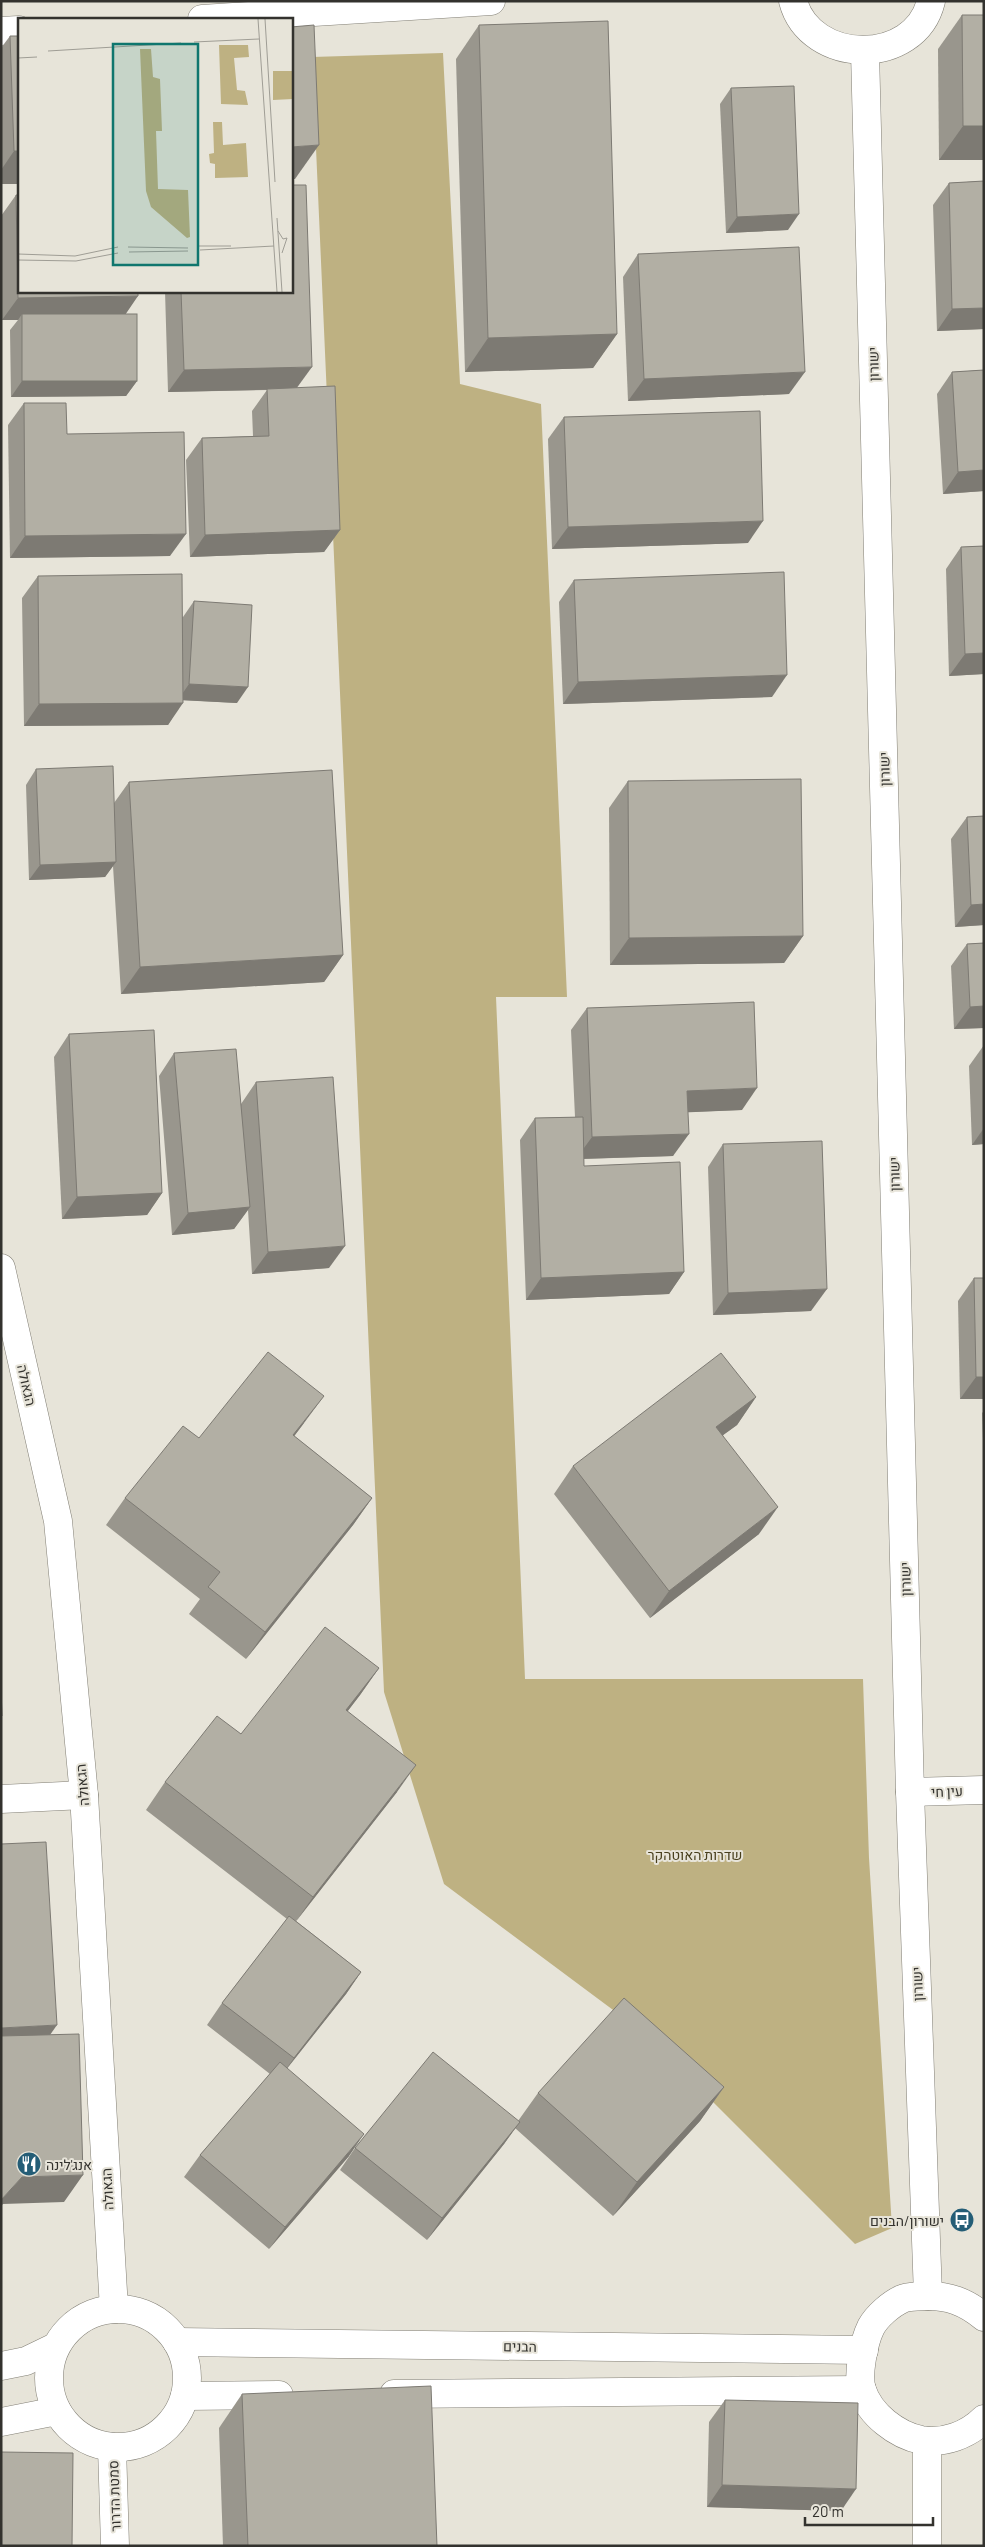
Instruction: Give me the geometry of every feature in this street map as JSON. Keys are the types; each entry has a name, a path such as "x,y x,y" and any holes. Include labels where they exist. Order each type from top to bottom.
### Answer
{"street":[{"path":"218,18 491,1"},
{"path":"793,1 809,29 830,44 865,52 890,46 912,33 928,12 931,1"},
{"path":"1,31 18,30"},
{"name":"ישורון","path":"865,52 910,1792 928,2296"},
{"name":"הגאולה","path":"1,1268 58,1520 84,1795 114,2309"},
{"name":"עין חי","path":"910,1792 984,1790"},
{"path":"1,1799 84,1795"},
{"path":"984,2317 969,2305 945,2296 903,2298 884,2311 871,2327 864,2350 862,2390 871,2406 887,2425 909,2437 927,2441 952,2439 976,2427 984,2419"},
{"path":"114,2309 133,2310 150,2317 166,2327 177,2342 184,2359 188,2377 185,2396 175,2418 158,2434 136,2445 112,2447 90,2442 70,2429 57,2411 49,2391 48,2368 55,2347 65,2332 80,2320 96,2312 114,2309"},
{"name":"הבנים","path":"177,2342 864,2350"},
{"path":"1,2366 26,2361 55,2347"},
{"path":"364,2394 862,2390"},
{"path":"185,2396 304,2395"},
{"path":"1,2422 57,2411"},
{"path":"927,2441 927,2546"},
{"name":"סמטת הדרור","path":"112,2447 115,2546"}],"green space":[{"name":"שדרות האוטהקר","path":"443,53 460,384 541,404 567,997 496,997 525,1679 863,1679 869,1858 892,2228 855,2244 644,2033 444,1884 384,1692 312,57"}],"building":[{"path":"962,15 984,15 984,126 963,126"},
{"path":"608,21 617,334 488,338 479,25"},
{"path":"314,25 319,145 292,147 292,27"},
{"path":"10,36 18,36 18,151 14,151"},
{"path":"794,86 799,214 737,217 731,88"},
{"path":"984,181 984,308 952,309 949,183"},
{"path":"292,185 306,185 312,367 184,370 181,292 292,292"},
{"path":"16,195 18,195 18,292 138,292 138,296 18,298"},
{"path":"799,247 805,372 644,379 638,254"},
{"path":"22,314 137,314 137,381 22,381"},
{"path":"984,370 984,470 958,472 952,372"},
{"path":"335,386 340,530 205,535 202,438 269,436 267,389"},
{"path":"24,403 66,403 67,434 184,432 186,534 25,536"},
{"path":"760,411 763,521 568,527 564,417"},
{"path":"984,546 984,653 965,654 961,547"},
{"path":"784,572 787,675 578,682 574,580"},
{"path":"182,574 183,703 39,704 38,576"},
{"path":"194,601 252,605 248,687 189,684"},
{"path":"113,766 116,862 40,865 36,769"},
{"path":"332,770 343,955 140,967 129,782"},
{"path":"801,779 803,936 629,938 628,781"},
{"path":"984,816 984,904 971,905 967,817"},
{"path":"984,943 984,1006 970,1007 967,944"},
{"path":"754,1002 757,1088 687,1091 689,1134 592,1137 587,1008"},
{"path":"154,1030 162,1193 77,1197 69,1034"},
{"path":"236,1049 250,1207 188,1213 174,1053"},
{"path":"333,1077 345,1246 268,1252 256,1082"},
{"path":"583,1117 584,1166 680,1162 684,1272 541,1278 535,1118"},
{"path":"822,1141 827,1289 728,1293 723,1144"},
{"path":"974,1278 984,1278 984,1377 976,1377"},
{"path":"268,1352 324,1396 293,1435 372,1498 265,1632 208,1587 220,1572 125,1498 183,1426 199,1438"},
{"path":"721,1353 756,1397 716,1427 778,1507 669,1591 573,1466"},
{"path":"325,1627 379,1668 346,1710 416,1765 313,1897 165,1782 217,1716 241,1734"},
{"path":"46,1842 57,2025 1,2028 1,1844"},
{"path":"289,1916 361,1972 294,2058 222,2003"},
{"path":"624,1998 724,2087 637,2182 538,2093"},
{"path":"79,2034 83,2175 22,2177 1,2200 1,2036"},
{"path":"433,2052 520,2122 442,2218 355,2148"},
{"path":"280,2062 364,2134 285,2227 200,2155"},
{"path":"431,2386 437,2546 248,2546 242,2394"},
{"path":"725,2400 858,2403 856,2489 722,2485"},
{"path":"1,2452 73,2453 72,2546 1,2546"}],"place":[{"name":"אנג'לינה","path":"29,2164"},
{"name":"ישורון/הבנים","path":"962,2220"}]}
